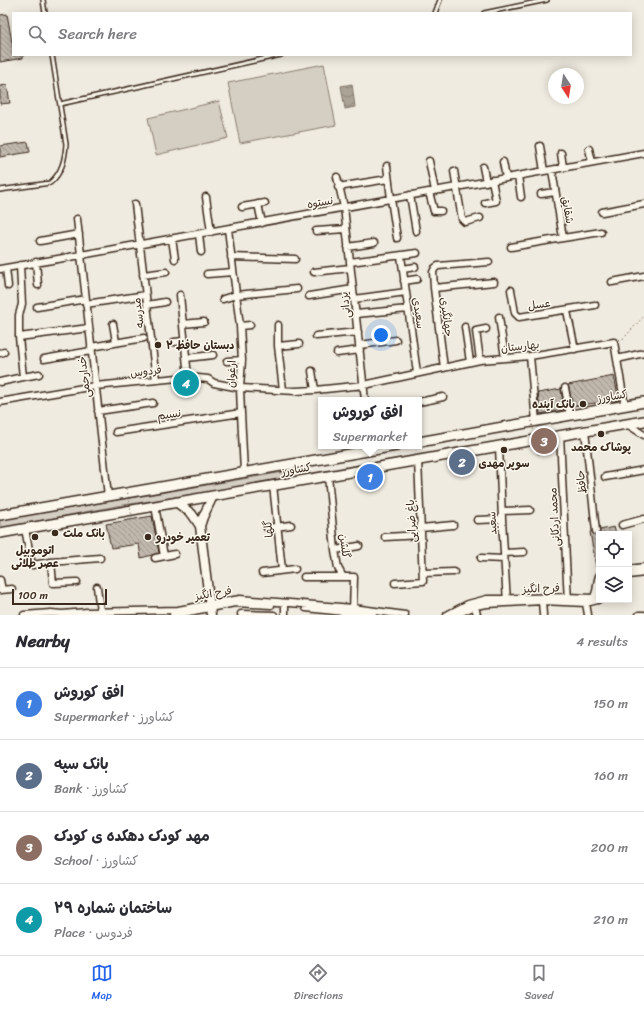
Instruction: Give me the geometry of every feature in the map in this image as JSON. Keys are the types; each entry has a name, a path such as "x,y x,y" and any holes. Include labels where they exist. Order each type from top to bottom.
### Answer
{"main road":[{"name":"کشاورز","path":"422,441 534,419 570,415 644,402"},
{"name":"کشاورز","path":"0,533 644,421"},
{"name":"کشاورز","path":"0,515 365,449"},
{"path":"200,526 213,496"},
{"path":"176,502 192,514 200,526 210,609"}],"street":[{"path":"540,146 544,171"},
{"path":"590,149 592,162"},
{"path":"561,153 563,168"},
{"name":"نستوه","path":"3,268 81,256 644,153"},
{"path":"429,161 434,211 441,211"},
{"path":"503,162 506,178"},
{"path":"387,166 397,238"},
{"path":"483,167 496,201 486,202"},
{"name":"شقایق","path":"552,170 554,192 563,238 601,232"},
{"path":"454,171 463,221 480,218"},
{"path":"518,176 521,197"},
{"name":"یزدانی","path":"337,177 338,188 344,208 366,397"},
{"path":"338,188 388,179"},
{"path":"541,194 554,192"},
{"path":"410,195 416,231"},
{"path":"206,197 211,232"},
{"path":"242,207 265,203"},
{"name":"مدرسه","path":"135,204 156,380"},
{"path":"258,204 262,222"},
{"path":"602,212 644,204"},
{"name":"خدارحمی","path":"77,219 108,496"},
{"path":"316,231 346,228"},
{"name":"ارغوان","path":"228,229 240,326 242,360 240,414 244,472"},
{"path":"40,241 79,234"},
{"path":"198,234 201,252"},
{"path":"511,247 563,238"},
{"path":"172,239 175,259"},
{"path":"348,247 374,243"},
{"path":"314,272 417,253"},
{"name":"سعیدی","path":"401,256 417,373"},
{"path":"231,257 295,259"},
{"path":"36,262 38,285"},
{"name":"جهانگیری","path":"444,368 433,272 438,266 489,262"},
{"path":"20,265 22,304 19,315 19,337 23,377"},
{"path":"403,269 415,267"},
{"path":"3,268 8,286"},
{"path":"143,275 166,272"},
{"path":"206,274 233,272"},
{"path":"612,282 644,276"},
{"path":"404,281 417,279"},
{"path":"434,288 494,282"},
{"path":"223,298 236,295 297,289"},
{"path":"309,296 353,289"},
{"name":"عسل","path":"511,290 514,313 519,317 567,311 595,305"},
{"path":"354,298 406,292"},
{"path":"37,307 146,295"},
{"path":"180,295 188,377"},
{"path":"147,305 165,302"},
{"path":"356,314 408,308"},
{"path":"567,311 575,349"},
{"path":"499,317 505,358"},
{"path":"183,324 204,322"},
{"path":"114,324 116,342"},
{"path":"240,326 250,325"},
{"path":"278,326 278,346 283,390"},
{"path":"465,327 470,362"},
{"path":"19,337 89,328"},
{"path":"480,360 476,331 486,329"},
{"path":"316,336 358,332"},
{"path":"44,359 116,342 144,338"},
{"path":"337,353 396,340"},
{"path":"174,342 184,341"},
{"name":"بهارستان","path":"364,385 480,360 530,356 614,342 626,406"},
{"path":"278,346 299,344"},
{"path":"617,359 644,353"},
{"path":"186,358 212,356"},
{"path":"530,356 534,419"},
{"path":"227,361 242,360"},
{"path":"312,371 315,390"},
{"path":"0,382 39,374"},
{"name":"فردوس","path":"0,402 95,386 188,377 208,379 214,383 240,388 296,391 364,385"},
{"path":"565,388 570,415"},
{"path":"422,401 444,397"},
{"path":"98,411 154,404"},
{"name":"نسیم","path":"116,432 240,414"},
{"path":"627,424 644,435"},
{"name":"حافظ","path":"585,431 596,531"},
{"name":"محمد اردکانی","path":"560,435 567,600"},
{"name":"سعید","path":"499,446 507,601"},
{"name":"باغ ضرایی","path":"395,583 423,581 418,460"},
{"path":"605,477 644,470"},
{"name":"گلشن","path":"328,476 338,568 343,576 354,577 353,609"},
{"name":"گلها","path":"273,485 282,570"},
{"path":"155,506 164,556"},
{"path":"502,511 530,510"},
{"path":"477,520 502,519"},
{"path":"622,525 644,519"},
{"path":"267,528 291,525"},
{"path":"385,537 453,525"},
{"path":"25,529 32,565 100,558"},
{"path":"335,550 359,546"},
{"path":"481,558 524,552"},
{"path":"155,558 175,554"},
{"path":"50,562 53,583 77,582"},
{"path":"632,569 644,567"},
{"path":"262,573 295,569"},
{"path":"423,573 454,572"},
{"path":"632,575 644,573"},
{"path":"304,577 343,576"},
{"path":"0,580 1,590 12,589"},
{"path":"97,586 100,611"},
{"name":"فرح انگیز","path":"447,615 468,604 486,599 507,601 567,600 593,598 596,594"},
{"path":"455,615 475,606 507,601 567,600 586,603 596,600"},
{"path":"240,601 241,614 274,615"},
{"path":"173,615 210,609 240,601 285,606 353,609 372,615"},
{"name":"فرح انگیز","path":"240,601 353,609 405,615"},
{"path":"542,601 543,615"},
{"path":"586,603 588,615"},
{"path":"285,606 285,615"},
{"path":"475,606 477,615"},
{"name":"فرح انگیز","path":"24,615 100,611 210,609"},
{"path":"639,615 644,614"}],"lane":[{"path":"43,0 45,12"},
{"path":"436,12 440,0"},
{"path":"489,12 547,0"},
{"path":"0,190 50,182 63,165 66,155 66,144 52,56"},
{"path":"60,104 276,56"}],"path":[{"path":"622,340 644,316"},
{"path":"534,419 538,454 543,451"},
{"path":"127,489 132,518"}],"shaded area":[{"path":"324,64 336,125 240,143 228,83"},
{"path":"219,101 228,138 156,155 148,118"},
{"path":"290,471 293,473 291,477 240,487 117,506 0,528 0,520"}],"water":[{"path":"352,84 355,107 345,109 341,86"}],"building":[{"path":"7,14 12,42 12,56 23,56 23,58 0,62 0,15"},
{"path":"7,85 10,103 0,104 0,86"},
{"path":"28,142 30,152 0,157 0,146"},
{"path":"614,376 619,400 573,406 568,385"},
{"path":"561,389 564,410 540,414 538,393"},
{"path":"152,516 159,553 141,558 139,544 111,548 106,524"},
{"path":"614,527 615,531 600,531"},
{"path":"592,531 596,535 596,567 590,532"}],"waterway":[{"path":"150,614 172,613"}],"place":[{"name":"دبستان حافظ ۲","path":"158,345"},
{"name":"ساختمان شماره ۲۹","path":"186,383"},
{"name":"بانک آینده","path":"583,404"},
{"name":"پوشاک محمد","path":"601,434"},
{"name":"مهد کودک دهکده ی کودک","path":"544,441"},
{"name":"سوپر مهدی","path":"504,450"},
{"name":"بانک سپه","path":"462,462"},
{"name":"افق کوروش","path":"370,477"},
{"name":"بانک ملت","path":"55,533"},
{"name":"اتوموبیل عصر طلائی","path":"35,537"},
{"name":"تعمیر خودرو","path":"148,537"}]}
